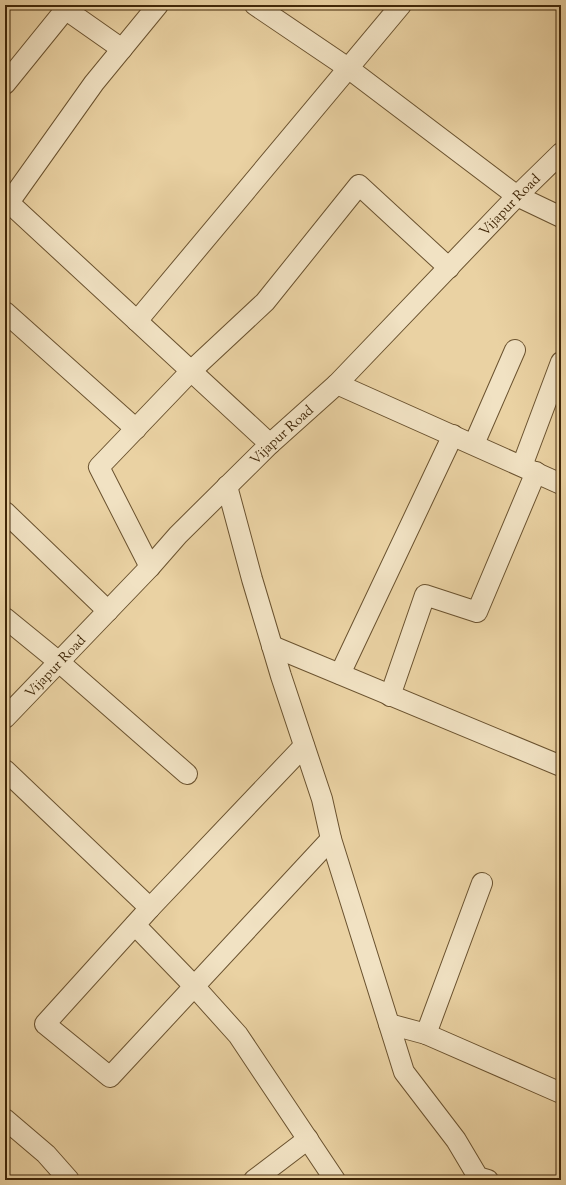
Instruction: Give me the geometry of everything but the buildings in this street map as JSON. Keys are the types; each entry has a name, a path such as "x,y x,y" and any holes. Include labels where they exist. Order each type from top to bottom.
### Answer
{"street":[{"path":"158,5 94,83 6,203 137,320 270,444"},
{"path":"137,320 401,5"},
{"path":"5,84 67,7 122,49"},
{"path":"268,8 517,196 561,217"},
{"name":"Vijapur Road","path":"5,718 150,567 178,535 270,444 337,384 517,196 561,153"},
{"path":"150,567 99,467 191,371 265,302 359,185 448,268"},
{"path":"5,312 136,429"},
{"path":"474,444 514,350"},
{"path":"390,696 425,595 477,612 529,469 561,362"},
{"path":"337,384 529,469 559,478"},
{"path":"340,674 453,435"},
{"path":"227,486 272,646 322,799 331,839 404,1072 456,1140 480,1179"},
{"path":"5,512 108,611"},
{"path":"5,618 59,662 187,774"},
{"path":"272,646 561,766"},
{"path":"304,746 150,908 46,1024 110,1077 331,839"},
{"path":"5,770 150,908"},
{"path":"426,1034 482,883"},
{"path":"135,925 194,986 238,1035 336,1180"},
{"path":"389,1024 426,1034 561,1093"},
{"path":"8,1127 46,1154 69,1180"},
{"path":"254,1180 308,1139"}]}
